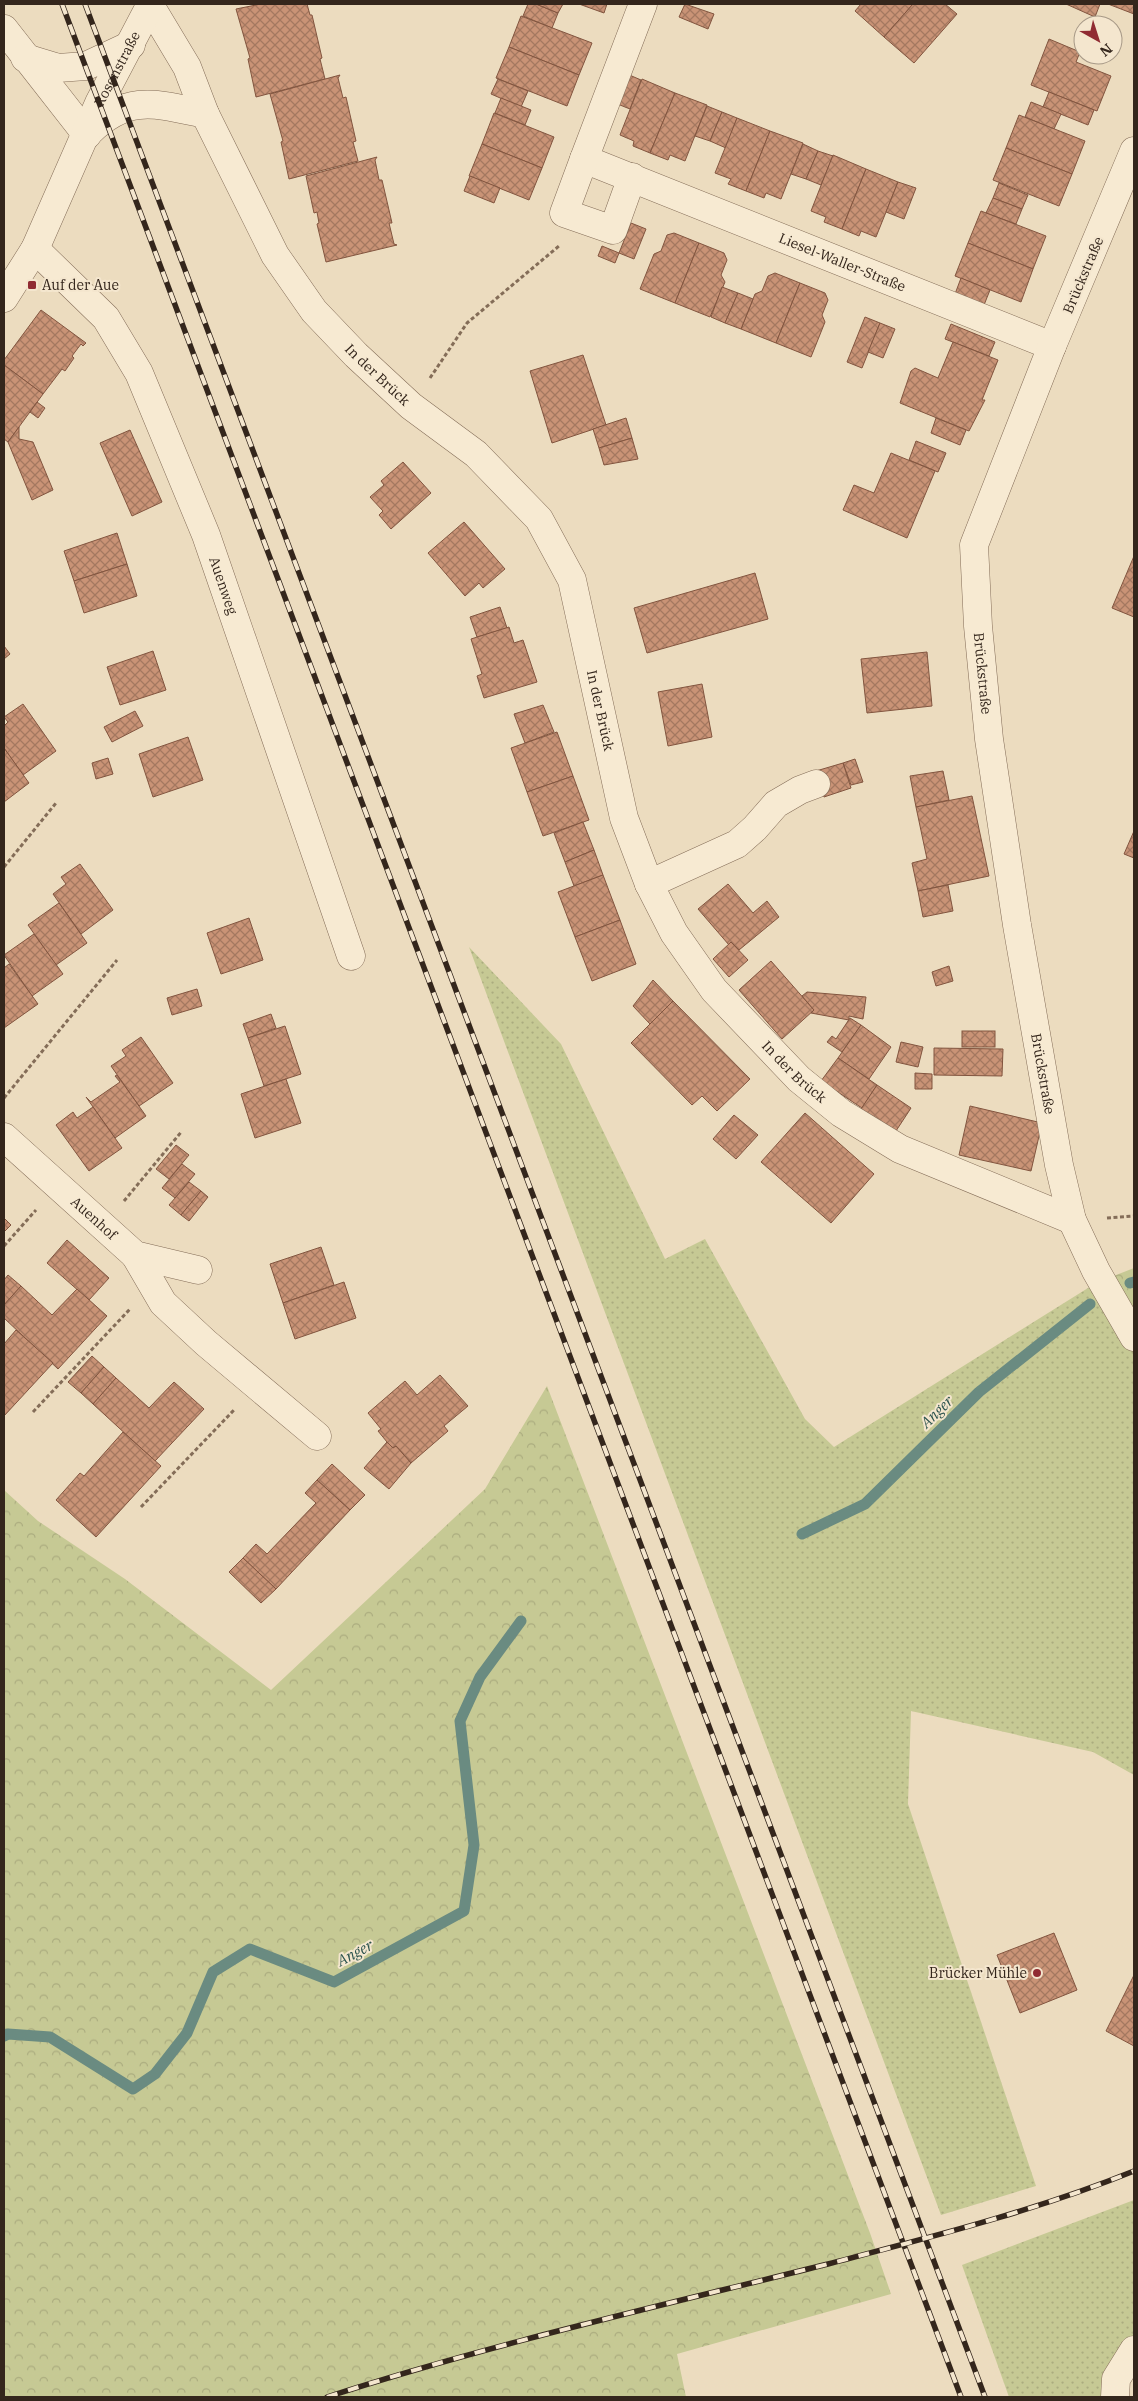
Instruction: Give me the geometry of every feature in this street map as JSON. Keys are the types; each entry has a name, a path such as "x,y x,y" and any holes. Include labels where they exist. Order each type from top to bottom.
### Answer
{"street":[{"path":"632,177 613,230 564,213 643,4"},
{"name":"Rosenstraße","path":"86,135 151,5"},
{"name":"In der Brück","path":"151,5 187,67 205,114 275,255 314,311 356,355 412,406 476,454 539,519 572,580 624,818 649,884 674,933 714,990 799,1079 841,1113 900,1149 1072,1220"},
{"path":"4,28 25,58 86,135"},
{"path":"25,58 58,68 86,66 131,45"},
{"path":"4,298 35,249 86,135 105,116 124,108 151,103 205,114"},
{"name":"Brückstraße","path":"1072,1220 1059,1165 1018,934 989,739 978,626 974,545 1052,346 1134,151"},
{"name":"Liesel-Waller-Straße","path":"584,159 1052,346"},
{"name":"Auenweg","path":"35,249 106,318 139,373 206,535 351,956"},
{"path":"649,884 737,844 755,828 776,804 800,790 816,784"},
{"name":"Auenhof","path":"4,1137 135,1255 198,1270"},
{"path":"1072,1220 1134,1337"},
{"path":"135,1255 163,1303 206,1343 317,1436"},
{"path":"1115,2397 1116,2379 1134,2350"}],"path":[{"path":"412,406 467,323 588,221"},
{"path":"4,867 56,803"},
{"path":"4,1098 117,960"},
{"path":"104,1227 182,1131"},
{"path":"4,1246 58,1186"},
{"path":"33,1412 152,1285"},
{"path":"141,1508 257,1386"}],"green space":[{"path":"469,947 561,1044 665,1259 705,1239 805,1419 834,1447 1096,1283 1134,1346 1134,1775 1093,1752 911,1711 908,1804 1036,2186 941,2215"},
{"path":"1134,1268 1134,1327 1106,1279"},
{"path":"547,1386 870,2233 891,2294 677,2354 686,2397 4,2397 4,1490 38,1521 125,1579 271,1690 485,1489"},
{"path":"1134,2200 1134,2341 1112,2397 1009,2397 962,2265"}],"building":[{"path":"261,4 307,4 310,15 312,15 325,79 256,97 248,59 250,58 236,9"},
{"path":"528,4 536,4 558,13 552,28 523,16"},
{"path":"536,4 563,4 558,13"},
{"path":"579,4 607,4 604,13"},
{"path":"685,4 714,14 708,29 679,17"},
{"path":"861,4 913,4 884,37 855,11"},
{"path":"913,4 945,4 957,14 914,63 884,37"},
{"path":"1066,4 1100,4 1096,15 1091,15"},
{"path":"1108,4 1134,4 1134,14"},
{"path":"521,16 592,43 579,75 509,47"},
{"path":"1049,39 1073,49 1073,65 1084,65 1111,76 1097,111 1031,85"},
{"path":"509,47 579,75 567,106 496,78"},
{"path":"627,74 641,80 630,109 615,103"},
{"path":"340,75 338,78 343,98 346,97 356,141 353,142 358,161 289,179 281,142 283,141 270,94"},
{"path":"498,79 528,91 521,107 491,94"},
{"path":"642,79 675,93 650,153 633,146 634,141 620,135"},
{"path":"1049,92 1094,110 1088,125 1043,107"},
{"path":"675,93 707,105 685,161 670,155 668,160 650,153"},
{"path":"501,98 531,110 525,125 495,113"},
{"path":"1031,102 1061,114 1054,129 1025,117"},
{"path":"707,106 722,112 710,141 695,136"},
{"path":"722,112 737,118 726,148 710,141"},
{"path":"494,113 554,137 542,168 482,144"},
{"path":"1019,115 1085,141 1072,174 1006,148"},
{"path":"737,118 770,131 746,191 728,184 731,179 715,173"},
{"path":"770,131 803,143 781,199 766,193 764,198 746,191"},
{"path":"482,144 542,168 529,200 469,176"},
{"path":"803,144 818,151 806,179 791,174"},
{"path":"1006,148 1072,174 1059,206 993,180"},
{"path":"818,151 833,156 821,185 806,179"},
{"path":"833,155 866,169 842,229 824,222 826,217 811,211"},
{"path":"377,157 375,160 379,180 382,180 392,223 389,223 394,244 397,245 326,262 317,224 319,223 317,212 314,213 306,176"},
{"path":"866,169 898,182 876,237 861,231 859,236 842,229"},
{"path":"470,176 500,188 494,203 464,191"},
{"path":"898,182 916,188 904,219 886,212"},
{"path":"999,183 1028,195 1022,209 993,198"},
{"path":"993,198 1022,209 1016,224 986,213"},
{"path":"981,211 1046,236 1033,269 968,243"},
{"path":"631,223 646,229 634,259 619,253"},
{"path":"674,233 699,243 675,303 640,289 654,254 661,251 667,235"},
{"path":"699,243 724,253 727,260 721,275 725,282 710,317 675,303"},
{"path":"968,243 1033,269 1021,302 955,276"},
{"path":"602,246 619,253 615,263 598,256"},
{"path":"775,273 800,283 776,343 741,329 755,294 762,291 768,276"},
{"path":"961,278 990,290 984,305 955,294"},
{"path":"800,283 825,293 828,300 822,315 825,322 811,357 776,343"},
{"path":"722,287 738,293 725,323 711,317"},
{"path":"738,293 753,299 741,329 725,323"},
{"path":"41,310 86,343 83,346 81,344 72,356 74,358 65,371 62,369 43,394 4,365 4,360"},
{"path":"865,317 880,323 862,368 847,362"},
{"path":"880,323 895,329 883,358 868,352"},
{"path":"951,324 995,342 989,356 945,339"},
{"path":"953,342 998,360 982,400 985,400 969,431 900,403 911,371 915,368 938,378"},
{"path":"583,355 606,425 552,443 530,371"},
{"path":"4,365 43,394 8,442 4,439"},
{"path":"37,402 45,408 38,418 30,412"},
{"path":"626,418 632,438 599,448 593,429"},
{"path":"936,418 966,430 960,445 931,433"},
{"path":"19,427 19,439 33,442 53,490 32,500 8,442"},
{"path":"130,430 162,502 132,516 100,443"},
{"path":"632,438 638,459 604,465 599,448"},
{"path":"916,441 946,453 938,472 909,460"},
{"path":"891,453 935,471 907,538 843,510 854,485 874,493"},
{"path":"403,462 431,493 391,529 379,515 383,511 370,497 384,485 381,481"},
{"path":"464,522 505,569 483,588 479,583 465,596 428,553"},
{"path":"117,533 127,564 74,581 64,551"},
{"path":"1134,556 1134,617 1112,608"},
{"path":"127,564 137,596 84,613 74,581"},
{"path":"755,573 768,619 647,653 634,608"},
{"path":"500,607 507,628 477,637 470,617"},
{"path":"509,627 514,643 523,640 537,682 484,698 477,676 482,674 471,639"},
{"path":"4,646 10,654 4,659"},
{"path":"153,651 166,690 120,705 107,667"},
{"path":"927,652 932,706 867,713 861,659"},
{"path":"702,684 712,737 668,746 658,692"},
{"path":"23,704 56,751 23,775 4,748 4,726 8,722 4,717"},
{"path":"543,705 554,732 525,743 514,714"},
{"path":"135,711 143,726 112,742 104,727"},
{"path":"557,732 573,776 527,792 511,748"},
{"path":"188,737 203,780 153,797 139,754"},
{"path":"4,748 29,783 4,802"},
{"path":"108,758 113,774 96,779 92,763"},
{"path":"855,759 863,782 851,785 843,763"},
{"path":"843,763 851,788 824,797 816,771"},
{"path":"943,771 949,800 916,807 910,776"},
{"path":"573,776 589,820 543,836 527,792"},
{"path":"972,796 989,876 918,891 912,863 927,859 916,807"},
{"path":"583,822 594,850 565,862 554,833"},
{"path":"1134,831 1134,858 1124,854"},
{"path":"594,850 603,875 574,886 565,862"},
{"path":"80,864 113,910 81,934 53,894 66,884 61,877"},
{"path":"603,875 620,920 575,937 558,892"},
{"path":"728,884 753,913 767,901 779,917 739,950 731,942 729,945 698,909"},
{"path":"948,885 953,911 923,917 918,891"},
{"path":"59,903 87,943 56,965 28,925"},
{"path":"249,918 263,960 221,974 207,933"},
{"path":"620,920 636,964 592,981 575,937"},
{"path":"34,934 63,974 32,996 4,955"},
{"path":"731,942 748,960 729,977 713,959"},
{"path":"771,961 814,1010 782,1039 739,990"},
{"path":"9,964 38,1004 4,1028 4,968"},
{"path":"949,966 953,981 936,986 932,972"},
{"path":"653,980 673,1001 650,1024 633,1006"},
{"path":"197,989 202,1006 172,1015 167,998"},
{"path":"807,992 866,997 863,1019 849,1016 849,1020 811,1013 814,1010 802,996"},
{"path":"673,1001 750,1079 717,1111 702,1096 692,1105 631,1043"},
{"path":"271,1014 276,1028 248,1038 243,1024"},
{"path":"850,1018 861,1025 842,1052 827,1042 832,1036 836,1039"},
{"path":"861,1025 891,1047 869,1079 838,1058"},
{"path":"285,1026 301,1074 264,1086 248,1038"},
{"path":"962,1031 995,1031 995,1047 962,1047"},
{"path":"141,1037 173,1083 139,1106 111,1066 126,1056 122,1050"},
{"path":"901,1042 923,1047 918,1067 896,1062"},
{"path":"934,1048 1003,1049 1002,1076 934,1075"},
{"path":"838,1058 877,1085 862,1108 821,1081"},
{"path":"915,1073 932,1074 932,1089 915,1089"},
{"path":"117,1075 146,1116 115,1138 86,1097 91,1102 120,1082 115,1076"},
{"path":"286,1079 301,1123 255,1138 241,1094"},
{"path":"877,1085 911,1108 894,1134 861,1109"},
{"path":"970,1106 1042,1123 1031,1171 959,1155"},
{"path":"93,1107 122,1148 89,1171 56,1125 73,1112 77,1118"},
{"path":"805,1113 874,1174 831,1223 761,1162"},
{"path":"734,1115 758,1135 736,1159 713,1139"},
{"path":"176,1145 189,1155 169,1179 156,1169"},
{"path":"182,1164 195,1174 175,1198 162,1188"},
{"path":"189,1182 201,1191 181,1215 169,1205"},
{"path":"201,1191 208,1197 189,1221 181,1215"},
{"path":"4,1218 11,1225 4,1232"},
{"path":"67,1240 109,1278 89,1300 47,1263"},
{"path":"321,1247 334,1285 283,1303 270,1264"},
{"path":"8,1275 21,1286 4,1305 4,1280"},
{"path":"344,1282 356,1318 295,1339 283,1303"},
{"path":"21,1286 52,1315 77,1289 107,1316 58,1369 4,1318 4,1305"},
{"path":"16,1330 53,1363 4,1416 4,1344"},
{"path":"92,1356 104,1367 81,1393 68,1382"},
{"path":"104,1367 116,1378 93,1404 81,1393"},
{"path":"440,1375 468,1406 444,1426 448,1431 411,1463 396,1446 393,1448 387,1442 378,1431 381,1429 368,1413 405,1381 417,1395"},
{"path":"116,1378 149,1408 174,1382 204,1409 155,1461 93,1404"},
{"path":"123,1432 161,1466 96,1537 56,1500 80,1473 84,1476"},
{"path":"387,1442 393,1448 396,1446 411,1463 389,1489 364,1468"},
{"path":"332,1464 365,1495 350,1510 317,1480"},
{"path":"317,1480 350,1510 276,1589 243,1558 256,1544 267,1554 316,1503 305,1493"},
{"path":"243,1558 276,1589 261,1603 229,1572"},
{"name":"Brücker Mühle","path":"1054,1933 1077,1990 1020,2013 997,1955"},
{"path":"1134,1975 1134,2046 1106,2031"}],"waterway":[{"name":"Anger","path":"1130,1283 1134,1282"},
{"name":"Anger","path":"802,1534 865,1504 979,1392 1090,1304"},
{"name":"Anger","path":"4,2036 8,2034 50,2037 133,2089 155,2074 187,2033 213,1972 250,1949 334,1982 464,1911 474,1845 460,1721 480,1677 521,1621"}],"railway":[{"path":"62,4 961,2397"},
{"path":"85,4 985,2397"},
{"path":"327,2397 513,2343 944,2233 1059,2199 1134,2171"}],"place":[{"name":"Auf der Aue","path":"32,285"},
{"name":"Brücker Mühle","path":"1037,1973"}]}
